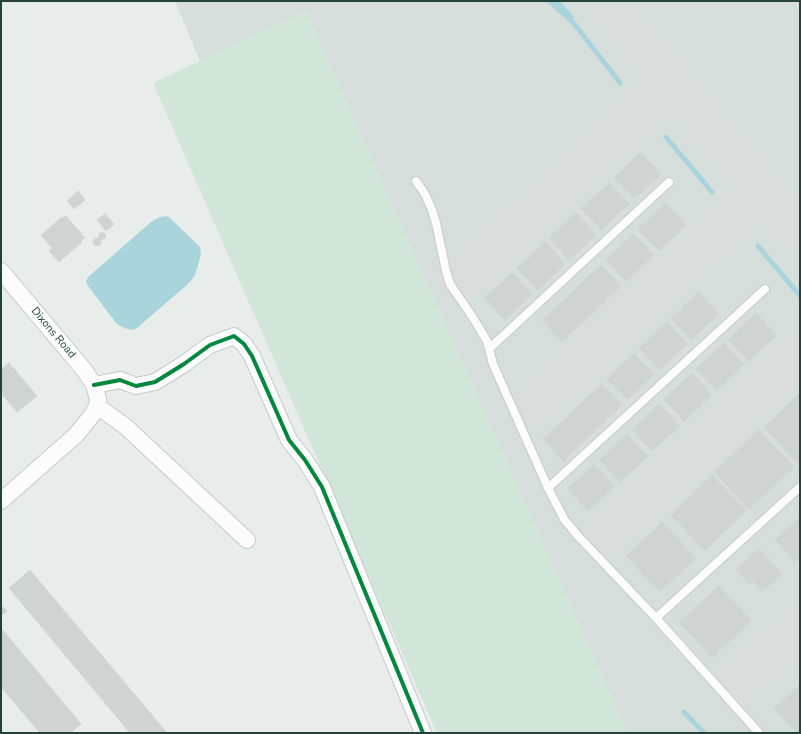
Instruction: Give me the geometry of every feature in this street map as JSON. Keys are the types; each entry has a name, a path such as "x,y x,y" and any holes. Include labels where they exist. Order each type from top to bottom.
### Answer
{"street":[{"name":"Dixons Road","path":"1,271 85,371 96,396"},
{"path":"1,501 76,435 90,418 96,396 120,380 136,386 155,382 210,345 234,336 244,344 252,356 289,440 305,460 322,487 423,733"},
{"path":"96,396 116,419 134,433 247,540"}],"lane":[{"path":"416,180 425,194 432,210 450,284 482,332 490,348 490,355 493,364 561,514 569,525 656,618 759,733"},
{"path":"490,348 669,182"},
{"path":"548,488 765,289"},
{"path":"656,618 800,487"}],"shaded area":[{"path":"175,1 800,1 800,733 476,733"}],"green space":[{"path":"306,10 628,733 437,733 153,83"}],"water":[{"path":"546,1 560,1 574,17 573,22 571,24"},
{"path":"160,217 169,217 200,247 201,254 194,277 188,284 137,328 132,330 124,328 117,324 88,286 86,281 88,277 151,222"}],"building":[{"path":"641,152 661,174 634,199 614,177"},
{"path":"609,183 629,204 601,230 581,208"},
{"path":"78,191 85,200 74,209 67,201"},
{"path":"666,203 686,225 659,251 638,229"},
{"path":"576,213 596,235 569,260 549,238"},
{"path":"105,214 114,224 106,231 97,220"},
{"path":"66,216 85,238 81,240 82,242 59,262 49,251 52,248 41,235 62,217 63,218"},
{"path":"102,232 105,233 105,239 102,240 99,239 98,236 99,233"},
{"path":"633,234 654,255 626,281 606,260"},
{"path":"95,238 99,238 101,242 99,246 95,246 93,244 93,240"},
{"path":"545,242 565,264 537,290 517,268"},
{"path":"601,265 621,286 562,342 542,320"},
{"path":"512,273 532,294 505,320 484,298"},
{"path":"699,292 719,314 691,340 671,318"},
{"path":"756,313 776,335 749,361 728,339"},
{"path":"667,322 687,344 659,370 639,348"},
{"path":"724,343 744,365 717,391 696,369"},
{"path":"634,353 654,375 627,400 607,379"},
{"path":"9,363 37,396 17,412 1,393 1,370"},
{"path":"692,373 712,395 684,421 664,399"},
{"path":"602,384 622,405 563,461 543,439"},
{"path":"800,393 800,461 797,463 764,427"},
{"path":"659,404 680,426 652,451 632,430"},
{"path":"759,430 794,467 749,509 714,472"},
{"path":"627,434 648,456 620,482 599,460"},
{"path":"594,464 615,486 588,511 568,489"},
{"path":"712,475 746,511 705,551 671,515"},
{"path":"799,519 800,558 795,562 775,539"},
{"path":"662,522 696,558 660,592 626,556"},
{"path":"759,549 782,574 762,592 753,581 749,584 736,569"},
{"path":"30,570 167,733 130,733 9,588"},
{"path":"719,586 751,621 712,658 679,622"},
{"path":"1,605 7,611 1,616"},
{"path":"1,628 81,724 70,733 40,733 1,687"},
{"path":"800,685 800,733 797,733 774,708"}],"waterway":[{"path":"573,22 620,83"},
{"path":"666,137 712,192"},
{"path":"758,246 800,296"},
{"path":"684,712 704,733"}],"taxiway":[{"path":"610,1 633,36 800,234"},
{"path":"462,280 656,97 671,93 686,99"},
{"path":"535,406 750,203 755,192 754,181 751,175"},
{"path":"605,536 800,353"},
{"path":"737,684 800,627"}],"cycle path":[{"path":"94,385 120,380 136,386 155,382 184,364 210,345 234,336 244,344 252,356 289,440 305,460 322,487 423,733"}]}
